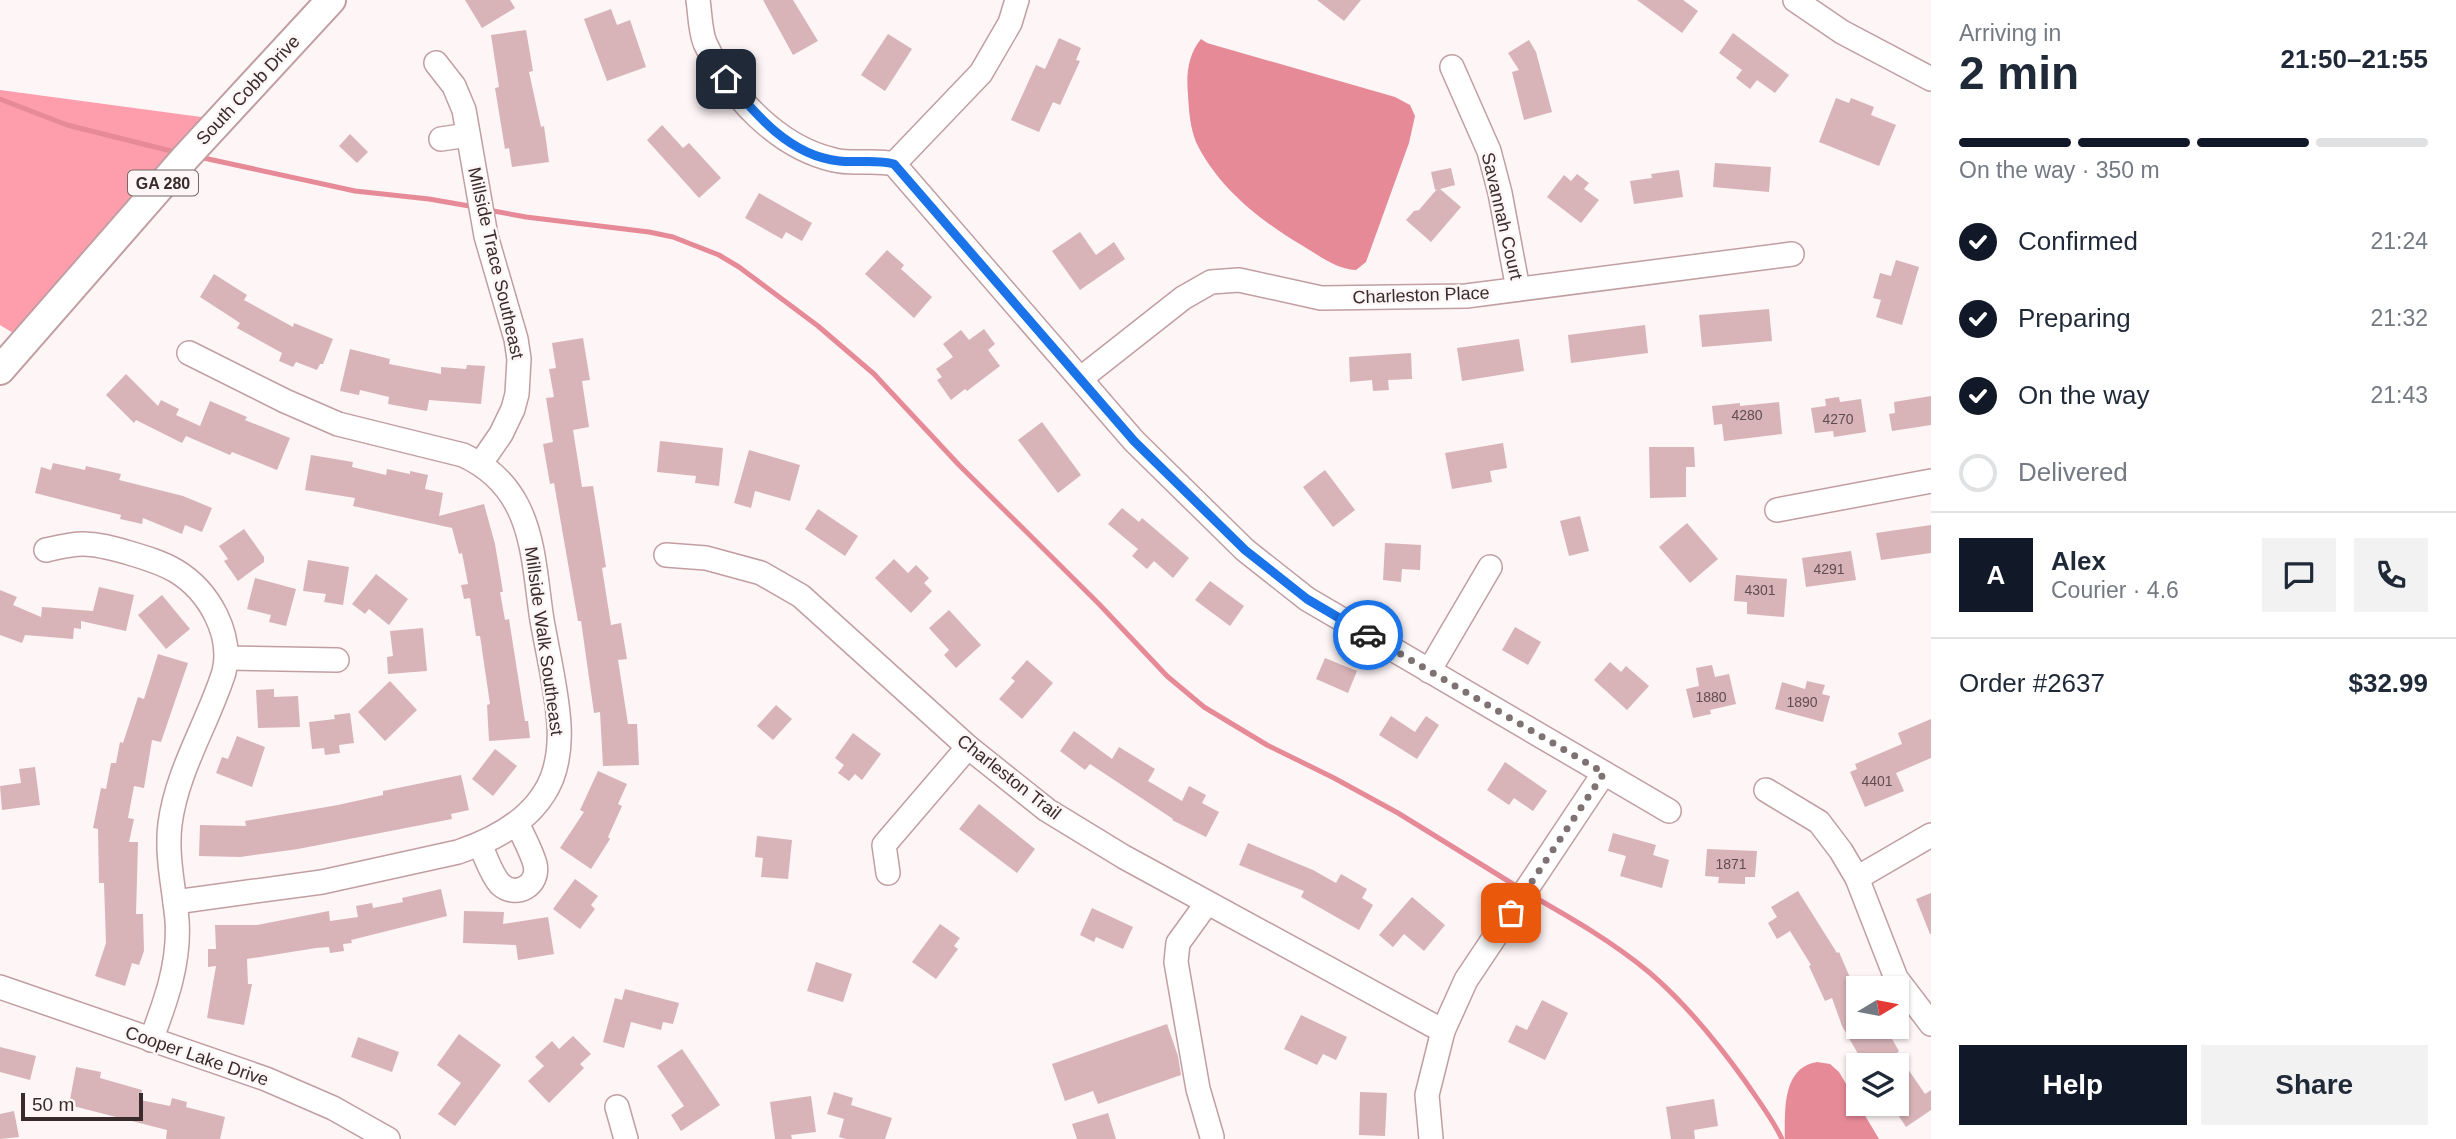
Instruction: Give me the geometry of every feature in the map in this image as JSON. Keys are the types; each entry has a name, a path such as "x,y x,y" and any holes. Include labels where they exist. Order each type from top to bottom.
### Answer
{"main road":[{"name":"South Cobb Drive","path":"0,370 186,157 331,0"}],"street":[{"path":"698,0 704,41 726,79 752,111 777,133 805,152 837,161 894,164 1134,441 1245,550 1307,599 1669,811"},
{"path":"894,164 981,73 1010,23 1017,0"},
{"path":"1795,0 1851,37 1931,79"},
{"name":"Millside Trace Southeast","path":"436,63 460,97 486,236 516,339 519,359 517,394 513,408 502,434 481,463"},
{"name":"Savannah Court","path":"1452,67 1489,151 1500,193 1518,289"},
{"path":"441,139 468,135"},
{"name":"Charleston Place","path":"1083,381 1089,372 1183,298 1211,282 1239,280 1321,298 1466,296 1792,254"},
{"name":"Millside Walk Southeast","path":"175,902 322,882 480,845 517,823 539,800 552,779 559,746 559,725 524,521 511,495 481,463 463,455 338,424 189,354"},
{"path":"1777,510 1931,481"},
{"path":"46,550 72,544 99,545 150,559 177,572 201,591 224,638 227,658 219,688 184,772 173,807 169,853 175,902 176,962 166,1001 151,1040"},
{"name":"Charleston Trail","path":"666,555 706,558 761,573 801,596 968,747 1047,810 1124,858 1443,1031"},
{"path":"1429,671 1490,567"},
{"path":"227,658 337,660"},
{"path":"888,873 884,845 968,747"},
{"path":"1430,1139 1427,1095 1443,1031 1466,980 1604,773"},
{"path":"1766,790 1819,822 1841,851 1857,878 1896,978 1931,1024"},
{"path":"480,845 498,881 504,887 522,889 529,886 533,881 534,864 517,823"},
{"path":"1857,878 1931,835"},
{"path":"1207,903 1178,943 1176,962 1198,1089 1212,1137"},
{"name":"Cooper Lake Drive","path":"0,987 266,1079 332,1108 376,1136"},
{"path":"617,1107 625,1139"}],"shaded area":[{"path":"1201,39 1207,43 1395,97 1410,105 1415,116 1409,143 1366,262 1356,270 1328,261 1272,226 1228,189 1205,159 1192,131 1187,87 1191,58"},
{"path":"0,90 216,119 31,344 0,325"},
{"path":"1817,1062 1830,1064 1839,1072 1846,1084 1846,1116 1865,1116 1879,1139 1785,1139 1786,1103 1791,1081 1797,1072"}],"building":[{"path":"465,0 510,0 515,8 482,28"},
{"path":"763,0 793,0 818,41 793,55"},
{"path":"1317,0 1361,0 1344,21"},
{"path":"1637,0 1683,0 1698,11 1682,33"},
{"path":"611,9 617,25 630,20 646,67 607,81 584,19"},
{"path":"526,30 533,71 529,72 541,127 544,126 549,162 512,167 509,148 505,149 495,88 499,87 491,35"},
{"path":"1733,33 1789,75 1775,93 1757,80 1750,89 1736,78 1742,70 1719,53"},
{"path":"888,34 912,49 885,91 861,75"},
{"path":"1059,38 1081,48 1076,60 1080,61 1060,105 1053,102 1039,132 1011,120 1036,65 1045,69"},
{"path":"1529,40 1536,52 1552,112 1524,120 1512,72 1519,70 1508,53"},
{"path":"1836,98 1849,103 1851,98 1874,107 1871,115 1896,125 1879,166 1819,142"},
{"path":"662,125 683,148 689,143 721,178 699,198 647,140"},
{"path":"350,134 368,152 357,163 339,146"},
{"path":"1715,163 1771,167 1769,192 1713,187"},
{"path":"1451,168 1455,185 1440,189 1461,207 1431,242 1406,220 1414,211 1419,210 1437,189 1435,190 1431,172"},
{"path":"1679,170 1683,197 1634,204 1630,181 1652,178 1651,174"},
{"path":"1577,174 1589,183 1584,189 1599,200 1581,223 1547,197 1564,175 1571,181"},
{"path":"759,193 812,223 802,241 786,232 782,239 745,218"},
{"path":"1080,232 1096,255 1114,242 1125,259 1080,290 1052,251"},
{"path":"887,250 904,265 901,269 932,297 914,318 865,274"},
{"path":"1896,260 1919,267 1902,325 1876,317 1881,300 1873,298 1880,273 1891,276"},
{"path":"214,274 247,295 244,300 293,327 294,323 333,339 323,364 320,364 317,370 296,362 293,367 279,361 282,353 237,328 240,323 200,297"},
{"path":"1769,309 1772,341 1702,347 1699,315"},
{"path":"1645,325 1648,353 1571,363 1568,335"},
{"path":"984,329 995,344 988,350 1000,366 951,400 937,380 942,377 936,369 953,357 943,344 961,330 969,340"},
{"path":"583,338 590,380 582,381 589,427 573,430 582,487 593,486 606,567 602,568 611,625 621,623 627,659 618,660 628,724 637,724 639,765 603,766 600,712 594,713 581,621 578,621 554,483 550,484 543,444 553,442 546,398 554,397 549,369 556,368 552,343"},
{"path":"1519,339 1524,371 1462,381 1457,348"},
{"path":"350,349 390,359 389,364 441,374 441,367 466,369 467,365 485,366 481,404 429,400 427,411 388,404 389,397 360,390 359,395 340,391"},
{"path":"1411,353 1412,379 1388,380 1389,390 1373,391 1372,380 1350,382 1349,357"},
{"path":"126,374 158,406 161,400 179,409 176,415 200,426 210,401 247,417 245,420 290,438 277,470 232,452 230,455 186,436 182,443 136,420 134,423 106,395"},
{"path":"1931,396 1931,425 1892,431 1889,414 1895,413 1894,402"},
{"path":"1839,397 1840,402 1861,399 1866,432 1834,437 1833,431 1815,433 1811,408 1826,406 1825,399"},
{"path":"1779,402 1782,434 1724,441 1722,424 1714,425 1712,406"},
{"path":"1042,422 1081,475 1058,493 1018,440"},
{"path":"660,441 723,448 719,486 695,483 696,476 657,472"},
{"path":"1503,443 1507,468 1490,471 1492,482 1452,489 1445,453"},
{"path":"1649,447 1694,447 1695,467 1686,467 1686,497 1650,498"},
{"path":"749,450 800,465 790,501 755,491 751,508 734,503"},
{"path":"311,455 353,462 352,467 386,475 387,469 428,475 425,489 443,493 439,516 484,504 495,544 505,620 509,619 530,738 489,741 487,705 490,704 480,636 476,636 470,598 464,599 461,585 468,584 462,553 459,554 452,528 353,506 355,498 305,490"},
{"path":"53,463 85,470 86,466 121,474 119,480 183,496 212,508 202,532 185,525 182,534 143,518 142,524 120,519 121,515 35,493 41,467 51,470"},
{"path":"1325,470 1355,510 1333,527 1303,487"},
{"path":"1122,508 1139,522 1142,518 1189,558 1173,578 1154,561 1147,569 1132,556 1138,549 1108,524"},
{"path":"818,509 858,536 845,556 805,529"},
{"path":"1580,516 1589,551 1569,556 1560,521"},
{"path":"1687,523 1718,559 1690,583 1659,547"},
{"path":"1931,525 1931,553 1881,560 1876,533"},
{"path":"244,529 264,557 264,562 238,581 224,561 228,559 219,546"},
{"path":"1385,543 1421,545 1420,570 1402,569 1401,582 1383,580"},
{"path":"1851,551 1856,580 1806,587 1802,558"},
{"path":"894,559 908,573 916,565 929,578 924,583 932,591 911,613 875,578"},
{"path":"308,560 349,567 343,605 324,602 326,594 303,591"},
{"path":"376,574 408,599 389,625 369,609 365,614 352,604"},
{"path":"1736,575 1787,579 1784,617 1747,614 1747,602 1734,601"},
{"path":"255,578 296,589 286,626 269,622 271,615 247,609"},
{"path":"1210,581 1244,606 1230,626 1195,600"},
{"path":"99,587 134,595 126,631 81,621 81,629 74,628 73,639 25,635 22,643 0,635 0,590 17,597 13,605 41,617 42,607 93,611"},
{"path":"162,595 190,629 166,649 138,615"},
{"path":"949,610 981,645 956,668 944,655 949,650 929,628"},
{"path":"1515,627 1541,642 1528,665 1502,650"},
{"path":"423,628 427,671 388,674 387,657 393,656 390,631"},
{"path":"158,654 188,663 161,742 152,740 144,788 134,786 128,818 134,819 129,842 138,842 136,914 143,914 144,951 139,965 132,963 125,986 95,976 106,943 104,883 99,883 98,829 93,828 101,788 106,789 111,763 116,763 120,742 123,743 138,697 144,699"},
{"path":"1325,658 1357,671 1348,693 1316,679"},
{"path":"1027,660 1053,683 1022,719 999,699 1015,681 1011,678"},
{"path":"1610,662 1621,672 1626,666 1649,686 1627,710 1594,680"},
{"path":"1712,665 1715,677 1729,674 1736,704 1710,710 1711,714 1693,718 1686,689 1699,686 1696,668"},
{"path":"390,681 417,710 385,741 358,712"},
{"path":"1807,681 1825,685 1822,694 1830,696 1823,722 1775,709 1782,682 1805,689"},
{"path":"274,689 274,697 298,696 300,727 258,728 256,690"},
{"path":"776,705 792,719 773,740 757,726"},
{"path":"350,713 354,743 339,745 340,753 325,755 324,748 312,749 309,722 335,719 334,715"},
{"path":"1391,716 1415,732 1426,716 1439,725 1417,759 1379,735"},
{"path":"1931,719 1931,758 1896,773 1904,791 1865,807 1850,772 1857,769 1855,764 1902,744 1898,733"},
{"path":"1074,731 1112,759 1119,747 1155,769 1148,781 1182,801 1189,786 1206,795 1202,803 1219,812 1206,837 1172,820 1090,764 1085,770 1060,751"},
{"path":"853,733 881,754 862,780 855,774 849,781 838,773 844,765 835,758"},
{"path":"237,736 265,747 252,787 216,773 222,757 228,759"},
{"path":"495,749 517,766 493,796 472,779"},
{"path":"1505,762 1547,791 1533,811 1514,798 1509,805 1487,790"},
{"path":"35,767 40,805 2,810 0,786 21,783 19,769"},
{"path":"598,771 627,784 618,804 622,806 608,837 610,839 591,869 560,848 584,812 580,810"},
{"path":"461,775 469,810 451,814 452,819 298,849 240,857 199,856 200,825 246,826 245,821 338,805 383,795 383,791"},
{"path":"979,804 1035,849 1017,873 959,829"},
{"path":"1613,833 1656,845 1653,855 1669,860 1662,888 1620,876 1626,856 1608,851"},
{"path":"757,836 792,840 788,879 761,877 763,858 755,857"},
{"path":"1248,843 1313,870 1336,883 1341,874 1367,889 1362,898 1373,905 1359,930 1301,897 1304,891 1239,865"},
{"path":"1707,849 1757,851 1755,877 1745,877 1745,884 1718,883 1719,877 1705,876"},
{"path":"575,879 598,896 591,905 595,909 580,929 553,909"},
{"path":"441,889 447,916 351,940 352,943 343,944 344,951 330,953 329,947 316,948 247,959 248,984 252,984 244,1025 207,1018 216,966 208,967 208,949 216,949 215,925 257,925 329,911 330,921 358,917 356,906 372,903 373,908 403,902 402,898"},
{"path":"1798,891 1837,953 1839,952 1849,976 1846,976 1846,1033 1832,998 1825,1001 1809,966 1811,965 1790,931 1777,939 1768,923 1777,917 1771,907"},
{"path":"1931,893 1931,934 1930,934 1916,899"},
{"path":"1412,897 1445,925 1424,951 1404,934 1393,947 1379,935"},
{"path":"1092,908 1133,927 1123,949 1096,937 1094,942 1080,935"},
{"path":"464,911 504,912 503,924 548,917 554,954 518,960 516,945 463,943"},
{"path":"940,924 960,938 954,946 958,949 936,979 912,962"},
{"path":"816,962 852,974 843,1002 807,991"},
{"path":"625,989 679,1003 673,1024 663,1022 661,1030 631,1022 624,1048 603,1042 615,998 622,1000"},
{"path":"1542,1000 1568,1013 1545,1060 1508,1042 1516,1025 1527,1030"},
{"path":"1301,1015 1347,1037 1336,1060 1323,1054 1317,1065 1284,1049"},
{"path":"1167,1024 1178,1056 1181,1075 1098,1104 1093,1091 1065,1101 1052,1064"},
{"path":"459,1034 501,1065 455,1126 438,1114 461,1083 437,1065"},
{"path":"573,1036 591,1054 580,1064 584,1068 549,1103 528,1081 544,1066 535,1057 552,1041 559,1049"},
{"path":"358,1037 399,1052 392,1072 351,1057"},
{"path":"1850,1040 1893,1040 1899,1051 1897,1053 1858,1053"},
{"path":"0,1047 36,1056 30,1080 0,1072"},
{"path":"682,1049 720,1105 681,1131 671,1115 684,1106 657,1066"},
{"path":"76,1067 101,1072 100,1078 142,1090 140,1100 170,1106 172,1098 187,1102 186,1107 225,1117 220,1139 166,1139 167,1130 69,1105"},
{"path":"1909,1071 1925,1094 1931,1090 1931,1110 1906,1127 1899,1116 1909,1116"},
{"path":"834,1092 853,1098 851,1105 892,1118 885,1139 839,1137 844,1119 827,1114"},
{"path":"1360,1092 1387,1093 1385,1136 1359,1135"},
{"path":"811,1096 816,1132 791,1135 792,1139 775,1139 770,1102"},
{"path":"1714,1099 1718,1126 1694,1130 1695,1139 1671,1139 1666,1107"},
{"path":"14,1111 19,1137 0,1139 0,1114"},
{"path":"1108,1113 1116,1139 1077,1139 1072,1124"}],"waterway":[{"path":"0,99 67,125 179,153"},
{"path":"199,157 355,191 475,207"},
{"path":"488,210 673,237 719,255 739,267 818,326 874,374 959,465 1099,604 1167,676 1204,707 1267,745 1398,813 1521,889"},
{"path":"1529,894 1607,941 1663,985 1723,1052 1765,1109 1782,1139"}],"way so far":[{"path":"1368,635 1604,773 1511,913"}],"route":[{"path":"726,79 752,111 777,133 805,152 837,161 894,164 1134,441 1245,550 1307,599 1368,635"}]}
